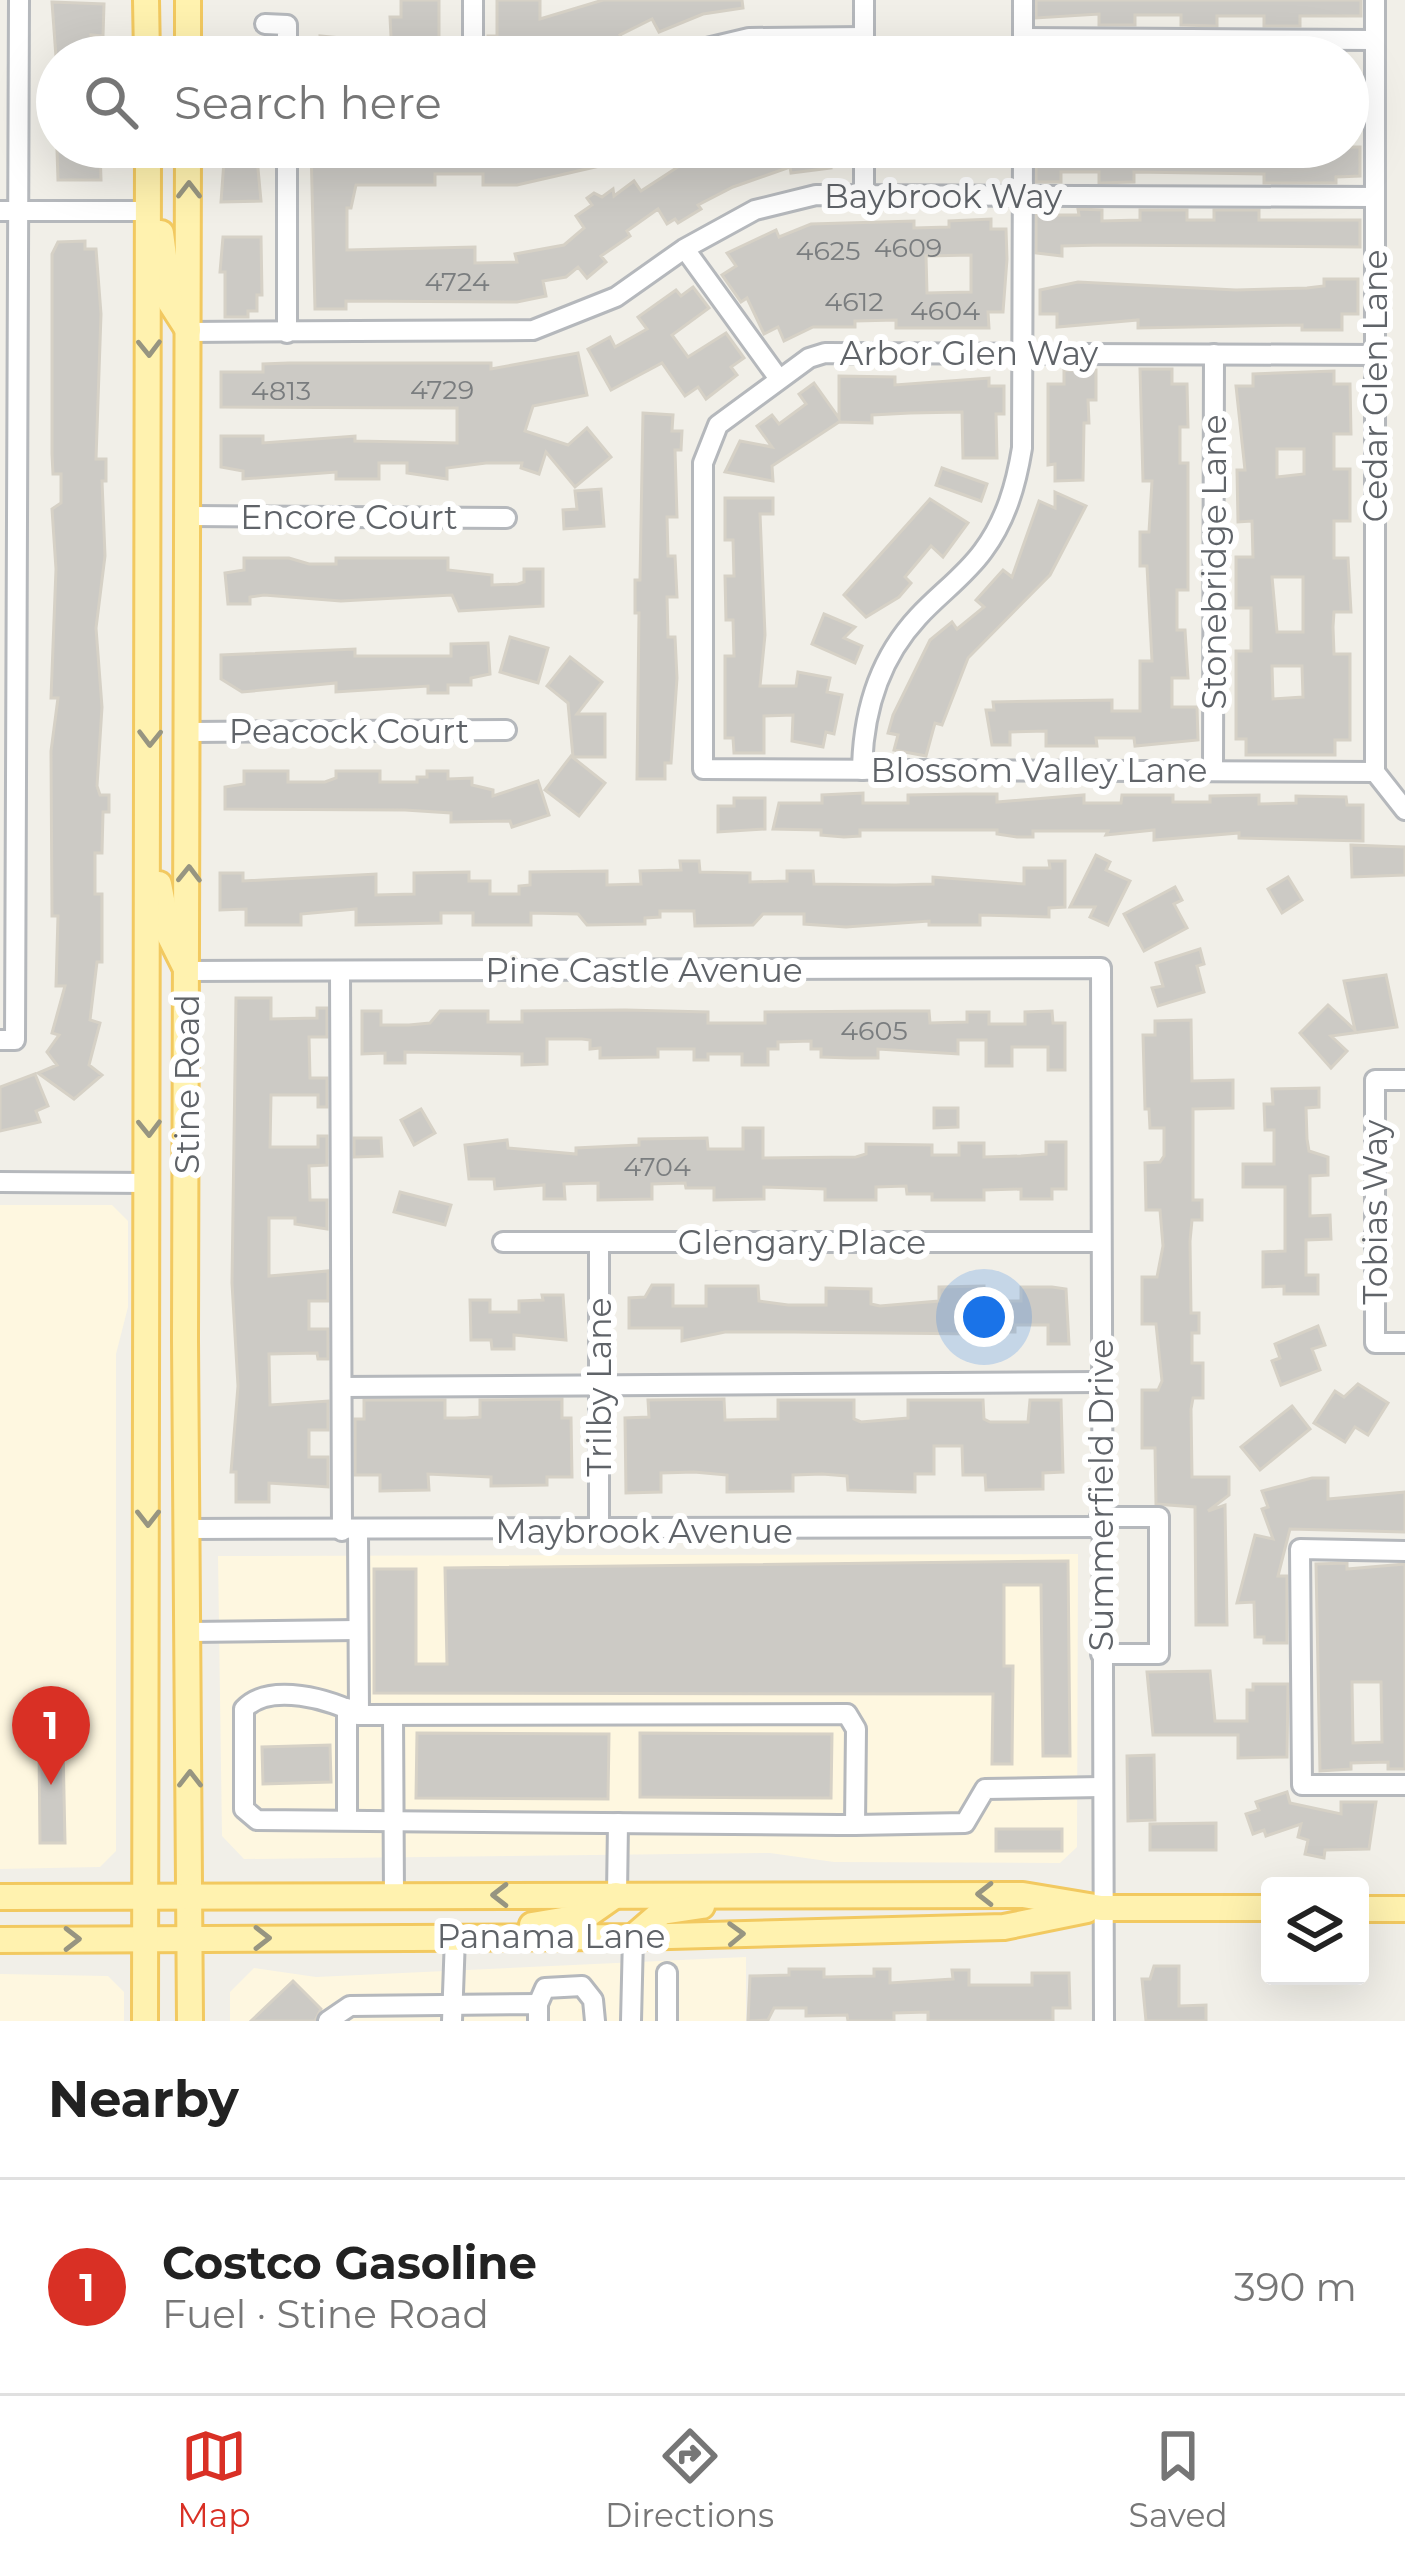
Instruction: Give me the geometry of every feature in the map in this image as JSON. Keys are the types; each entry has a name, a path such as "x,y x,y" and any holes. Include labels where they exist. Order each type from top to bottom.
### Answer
{"main road":[{"path":"146,0 147,36"},
{"path":"188,0 188,36"},
{"name":"Stine Road","path":"145,2021 149,168"},
{"path":"153,168 170,302 189,332"},
{"name":"Stine Road","path":"188,168 191,732 185,1340 190,2021"},
{"path":"149,835 169,935 188,971"},
{"path":"149,1183 169,1202 185,1340"},
{"path":"633,1936 662,1912 775,1893"},
{"path":"460,1937 586,1916 617,1894"},
{"name":"Panama Lane","path":"0,1897 1023,1895 1101,1908 1261,1908"},
{"name":"Panama Lane","path":"0,1940 633,1936 1004,1927 1101,1908"},
{"path":"1369,1909 1405,1909"}],"street":[{"path":"8,1040 8,211 19,0"},
{"path":"473,0 473,36"},
{"path":"864,0 864,36"},
{"path":"1023,0 1023,36"},
{"name":"Cedar Glen Lane","path":"1375,0 1375,772"},
{"path":"266,24 287,25 287,36"},
{"path":"1369,40 1375,40"},
{"path":"287,168 287,333"},
{"path":"864,168 864,195"},
{"path":"862,770 866,715 885,663 920,614 983,551 1008,507 1022,448 1023,168"},
{"name":"Baybrook Way","path":"189,332 533,330 590,311 732,221 783,201 864,195 1375,197"},
{"path":"8,211 148,211"},
{"path":"687,252 779,379"},
{"name":"Arbor Glen Way","path":"703,769 703,453 718,425 779,379 825,352 1375,355"},
{"name":"Stonebridge Lane","path":"1214,354 1214,771"},
{"name":"Encore Court","path":"191,517 506,518"},
{"name":"Peacock Court","path":"191,732 506,730"},
{"name":"Blossom Valley Lane","path":"703,769 1375,772"},
{"path":"1375,772 1405,810"},
{"name":"Pine Castle Avenue","path":"188,971 1101,968"},
{"name":"Summerfield Drive","path":"1101,968 1104,2021"},
{"path":"340,971 342,1387 357,1630 346,1820"},
{"name":"Tobias Way","path":"1405,1081 1375,1080 1375,1343 1405,1343"},
{"path":"0,1182 149,1183"},
{"name":"Glengary Place","path":"503,1242 1101,1242"},
{"name":"Trilby Lane","path":"599,1242 599,1532"},
{"path":"342,1387 599,1389 1101,1382"},
{"name":"Maybrook Avenue","path":"188,1529 599,1532 1100,1522 1159,1516 1159,1654 1101,1654"},
{"path":"1405,1551 1300,1550 1302,1785 1405,1786"},
{"path":"189,1632 357,1630"},
{"path":"855,1825 856,1729 847,1714 393,1715 353,1712 324,1697 255,1699 244,1709 247,1815 257,1820 855,1825 965,1822 985,1789 1101,1787"},
{"path":"393,1715 394,1895"},
{"path":"617,1894 618,1823"},
{"path":"631,2021 633,1936"},
{"path":"452,2013 460,1937"},
{"path":"667,1973 667,2021"},
{"path":"328,2021 350,2006 538,2013 545,1988 582,1986 593,2000 595,2021"}],"shaded area":[{"path":"0,1205 112,1205 128,1221 128,1307 116,1354 116,1851 100,1867 0,1869"},
{"path":"1078,1554 1077,1847 1060,1863 834,1862 770,1853 244,1859 222,1836 218,1556"},
{"path":"746,1957 746,2021 230,2021 230,1992 254,1968 316,1977"},
{"path":"0,1974 108,1976 124,1992 124,2021 0,2021"}],"building":[{"path":"401,0 439,0 439,36 391,36 390,17 401,17"},
{"path":"497,0 540,0 540,19 603,0 742,0 743,8 703,14 659,32 652,19 620,36 497,36"},
{"path":"1036,0 1361,0 1361,16 1300,16 1300,26 1264,26 1264,16 1217,16 1217,26 1181,25 1181,15 1135,15 1135,25 1099,25 1099,14 1036,18"},
{"path":"52,2 104,4 103,36 54,36"},
{"path":"58,168 101,168 101,180 58,180"},
{"path":"223,168 258,168 261,201 221,202"},
{"path":"312,168 591,168 517,185 483,185 483,174 435,174 435,185 356,185 351,208 347,208 347,250 475,247 475,263 517,262 515,254 564,245 584,228 576,216 592,205 587,198 594,193 602,197 613,189 614,196 634,181 641,191 676,168 787,168 733,187 698,205 701,209 678,223 675,219 667,224 658,209 601,256 606,262 587,278 578,267 566,277 543,281 546,296 517,302 346,301 346,309 315,309"},
{"path":"790,168 831,168 791,173"},
{"path":"1036,168 1360,168 1360,176 1336,177 1336,183 1264,183 1264,174 1134,172 1134,182 1099,183 1099,172 1061,172 1061,182 1036,182"},
{"path":"1078,209 1102,210 1102,221 1140,220 1140,210 1187,210 1187,220 1214,220 1214,210 1259,210 1259,220 1360,220 1360,247 1103,245 1062,246 1062,256 1036,253 1036,215 1079,215"},
{"path":"991,219 991,229 1006,229 1003,312 988,312 989,328 896,328 896,320 855,321 855,327 813,327 784,341 778,327 764,334 747,298 741,302 722,275 736,266 727,253 776,230 779,237 811,224 914,221 914,228 949,227 949,221","holes":["971,255 971,292 927,293 926,256"]},
{"path":"223,237 261,237 262,295 257,295 257,311 248,311 248,317 225,317 225,272 220,272"},
{"path":"85,241 85,249 96,249 101,314 96,459 106,459 106,481 102,481 105,556 96,628 102,707 97,786 100,795 109,795 109,812 103,812 102,853 95,853 95,894 102,894 102,962 97,962 90,1020 100,1023 89,1065 102,1075 74,1099 38,1073 57,1065 47,1052 59,1035 52,1033 65,986 56,986 58,916 52,916 51,751 58,698 51,698 56,569 52,509 61,503 61,474 53,474 52,454 52,254 58,242"},
{"path":"1324,279 1358,279 1358,314 1342,314 1342,330 1302,330 1302,325 1138,328 1138,320 1057,327 1057,314 1040,314 1040,290 1078,282 1236,290 1324,286"},
{"path":"693,287 709,308 672,335 688,357 726,333 744,358 731,367 737,375 706,399 698,387 685,396 662,363 611,390 588,349 610,337 615,347 647,329 638,317 676,290 681,296"},
{"path":"578,353 587,395 533,406 525,431 568,445 587,428 611,457 575,487 546,452 539,474 521,468 522,463 486,463 447,468 447,479 407,473 407,463 379,463 379,479 336,479 336,472 243,479 243,471 221,467 221,436 263,436 263,443 355,436 355,441 457,443 457,408 221,407 221,372 263,372 263,364 289,363 491,363 491,369"},
{"path":"1140,369 1172,369 1172,384 1187,384 1188,427 1180,427 1180,463 1188,463 1188,590 1177,590 1177,630 1185,630 1188,678 1172,678 1172,707 1197,707 1198,740 1135,746 1134,738 1096,738 1097,746 1046,746 1046,731 1010,732 1010,745 992,745 986,710 994,710 993,702 1112,700 1112,711 1140,711 1140,661 1152,661 1147,566 1140,566 1140,532 1149,532 1152,481 1143,481"},
{"path":"1064,370 1096,370 1096,400 1088,400 1089,423 1084,423 1083,480 1055,481 1055,464 1048,465 1048,384 1064,384"},
{"path":"1334,371 1334,384 1350,384 1351,434 1334,434 1334,469 1350,469 1350,521 1334,521 1334,558 1348,558 1351,612 1334,612 1333,627 1334,654 1350,654 1350,740 1335,740 1335,755 1246,755 1246,739 1236,739 1236,651 1251,651 1251,608 1236,608 1236,557 1253,557 1252,521 1238,522 1237,470 1245,470 1236,386 1253,386 1253,374","holes":["1277,449 1304,449 1304,474 1277,477","1272,577 1303,577 1303,632 1277,632","1272,666 1302,666 1303,697 1273,699"]},
{"path":"839,376 895,377 895,385 989,378 989,386 1004,386 1004,414 996,414 997,458 963,458 962,412 910,413 872,415 872,423 839,422 772,466 773,481 725,472 740,441 772,447 757,426 772,415 779,424 806,404 799,394 814,383 839,418"},
{"path":"643,413 673,415 672,431 682,431 681,450 675,450 677,517 667,517 668,556 675,556 677,597 667,597 668,637 675,637 677,678 671,763 665,763 665,779 637,779 639,613 635,613 635,580 640,580"},
{"path":"942,468 987,484 981,501 936,485"},
{"path":"601,489 604,526 564,529 563,510 577,509 575,491"},
{"path":"1055,492 1086,506 1050,575 968,658 942,725 935,723 926,756 894,750 898,735 888,733 893,715 930,640 952,622 957,629 984,607 976,600 1003,570 1012,577 1039,501 1055,508"},
{"path":"725,498 773,498 773,514 760,514 765,635 760,686 796,686 798,672 830,678 827,692 842,695 834,734 826,732 823,747 792,741 793,715 764,716 764,753 734,753 733,738 725,738 725,656 734,656 733,620 726,620 725,576 734,576 733,540 725,540"},
{"path":"930,499 968,523 943,557 931,546 905,577 911,583 899,597 866,617 844,595"},
{"path":"244,558 336,564 336,558 448,558 448,570 492,575 492,585 518,584 524,582 524,569 543,569 543,606 459,611 452,595 341,601 264,595 250,597 250,604 228,604 225,573 244,570"},
{"path":"824,614 855,627 844,638 862,646 855,663 812,644"},
{"path":"510,637 548,648 538,683 500,672"},
{"path":"488,643 490,674 471,678 471,685 448,685 448,693 428,693 428,686 336,692 336,683 242,692 221,679 221,655 355,649 355,656 451,656 451,644"},
{"path":"570,657 602,682 577,714 605,714 605,757 573,757 568,703 547,686"},
{"path":"571,756 605,783 579,816 545,790"},
{"path":"244,771 288,771 288,782 325,782 336,778 336,771 380,771 380,782 417,782 417,777 427,777 427,771 448,771 448,779 472,778 472,785 493,790 493,796 538,781 549,815 512,827 510,821 451,822 451,813 405,810 225,809 225,787 244,784"},
{"path":"863,793 863,803 908,803 908,795 966,794 997,794 997,802 1084,795 1084,803 1121,803 1122,795 1173,795 1173,802 1210,802 1210,796 1259,795 1259,804 1296,803 1296,796 1346,797 1347,805 1363,805 1363,841 1239,838 1239,833 1154,840 1154,830 1106,835 1108,831 1033,831 1033,837 1017,837 997,834 997,830 860,830 860,836 844,837 821,835 821,830 773,829 779,803 822,803 822,795"},
{"path":"734,798 765,798 765,829 718,832 718,806 734,806"},
{"path":"1351,845 1405,847 1405,875 1352,877"},
{"path":"1096,855 1110,862 1106,870 1130,881 1108,925 1090,917 1095,907 1070,907"},
{"path":"680,861 699,861 700,872 750,873 750,882 787,881 787,871 813,871 814,884 895,885 933,884 933,877 1024,884 1024,868 1050,868 1049,861 1065,861 1065,907 1049,908 1049,917 980,915 980,925 929,925 929,921 846,927 804,924 804,914 763,914 753,925 695,926 694,911 660,911 660,917 645,918 645,924 587,925 578,914 531,913 531,925 473,925 473,913 441,913 441,923 356,925 356,909 301,914 301,925 246,925 246,909 220,910 220,873 243,873 243,881 376,874 376,895 414,894 414,873 469,872 469,881 490,881 490,894 519,894 519,886 530,885 530,872 607,871 607,885 641,884 640,871 681,870"},
{"path":"1288,877 1302,900 1282,913 1268,889"},
{"path":"1175,887 1182,900 1174,904 1187,928 1144,951 1124,914"},
{"path":"1200,949 1204,964 1197,966 1204,992 1158,1006 1152,988 1163,986 1156,963"},
{"path":"1386,975 1397,1027 1331,1036 1347,1051 1331,1068 1300,1033 1328,1005 1355,1030 1344,981"},
{"path":"236,998 271,998 271,1019 317,1018 317,1008 327,1008 327,1037 309,1037 310,1078 327,1078 327,1107 318,1107 318,1095 271,1095 270,1147 318,1147 318,1136 327,1136 327,1165 309,1166 310,1200 327,1200 327,1229 295,1224 295,1218 269,1218 269,1276 328,1271 328,1301 309,1301 309,1329 328,1329 328,1359 318,1359 317,1353 269,1354 270,1405 328,1401 328,1430 309,1430 309,1457 328,1457 328,1487 269,1483 269,1502 236,1502 236,1472 231,1472 238,1386 232,1283"},
{"path":"362,1011 381,1011 381,1025 409,1025 430,1023 440,1011 488,1011 488,1022 522,1022 522,1011 708,1012 708,1023 765,1023 765,1012 896,1011 929,1011 930,1023 967,1022 967,1012 989,1012 989,1024 1025,1024 1025,1012 1052,1011 1053,1023 1065,1023 1065,1070 1048,1070 1048,1047 1012,1047 1012,1066 986,1066 986,1040 958,1040 958,1054 878,1049 878,1058 821,1057 821,1049 811,1049 811,1041 778,1042 778,1049 768,1049 768,1065 742,1065 742,1054 708,1054 708,1060 694,1060 694,1049 658,1049 658,1057 600,1058 600,1048 590,1049 590,1040 582,1039 547,1039 547,1064 522,1065 522,1054 405,1052 405,1063 385,1063 385,1053 362,1054"},
{"path":"1191,1020 1192,1081 1233,1080 1233,1108 1193,1109 1193,1200 1202,1200 1202,1220 1192,1220 1190,1241 1191,1313 1199,1313 1199,1333 1192,1333 1192,1363 1203,1363 1203,1398 1193,1398 1191,1409 1192,1477 1229,1477 1229,1495 1208,1511 1225,1505 1227,1625 1196,1625 1195,1507 1156,1504 1155,1448 1142,1448 1142,1390 1158,1390 1162,1381 1156,1324 1142,1324 1142,1277 1157,1277 1163,1246 1160,1210 1146,1210 1145,1163 1160,1162 1164,1156 1164,1128 1150,1128 1149,1109 1145,1109 1143,1035 1155,1035 1155,1021"},
{"path":"35,1074 48,1106 36,1111 40,1122 0,1131 0,1087"},
{"path":"1319,1088 1319,1107 1306,1108 1307,1139 1309,1151 1328,1157 1328,1175 1310,1176 1310,1216 1330,1215 1331,1239 1306,1240 1306,1275 1318,1275 1318,1294 1284,1294 1284,1286 1263,1287 1263,1252 1285,1251 1285,1187 1243,1187 1243,1164 1274,1164 1274,1130 1265,1130 1264,1104 1273,1104 1272,1089"},
{"path":"934,1108 958,1108 958,1127 934,1128"},
{"path":"421,1109 435,1133 414,1145 401,1120"},
{"path":"743,1128 763,1128 763,1158 856,1157 866,1154 866,1144 932,1145 932,1155 959,1155 959,1143 984,1143 984,1157 1021,1156 1046,1154 1046,1142 1066,1142 1066,1189 1052,1189 1052,1199 1021,1199 1021,1189 984,1190 984,1200 932,1200 932,1194 907,1194 906,1186 876,1187 876,1200 825,1200 825,1189 764,1187 764,1199 714,1200 714,1188 686,1188 685,1183 652,1184 652,1199 598,1200 598,1183 564,1184 565,1199 544,1199 544,1185 495,1189 494,1179 469,1179 465,1145 507,1140 508,1148 576,1154 576,1148 639,1145 639,1139 707,1138 708,1149 743,1149"},
{"path":"354,1138 381,1138 382,1156 354,1157"},
{"path":"400,1192 451,1205 445,1225 394,1212"},
{"path":"652,1285 673,1285 673,1306 706,1306 706,1286 758,1286 759,1301 788,1305 826,1305 826,1288 871,1289 871,1304 880,1306 939,1301 939,1287 984,1286 984,1301 1021,1301 1021,1287 1052,1287 1066,1289 1069,1344 1048,1344 1048,1325 1015,1325 1015,1332 995,1332 995,1342 977,1343 977,1334 795,1332 725,1332 682,1341 682,1328 629,1328 629,1298 645,1297"},
{"path":"542,1295 563,1295 566,1340 514,1335 514,1349 492,1349 491,1340 471,1340 470,1300 490,1300 490,1312 519,1312 519,1301 543,1300"},
{"path":"1318,1326 1325,1345 1312,1349 1320,1370 1281,1385 1272,1361 1280,1358 1275,1344"},
{"path":"1358,1384 1388,1403 1368,1435 1355,1427 1345,1442 1314,1423 1335,1391 1344,1397"},
{"path":"562,1399 562,1418 571,1418 572,1477 547,1477 547,1485 491,1486 491,1477 428,1474 429,1490 380,1491 380,1475 355,1475 355,1419 364,1419 364,1400 445,1400 445,1418 465,1418 480,1417 480,1400"},
{"path":"724,1399 725,1420 778,1419 778,1400 854,1400 854,1419 861,1422 908,1418 908,1400 983,1400 984,1419 990,1422 1028,1422 1030,1400 1061,1400 1063,1472 1043,1473 1043,1489 986,1490 985,1475 963,1475 962,1446 934,1446 934,1474 915,1474 915,1492 848,1490 847,1476 822,1474 793,1475 793,1491 727,1492 727,1475 694,1472 661,1473 661,1492 626,1493 625,1418 649,1417 648,1400"},
{"path":"1292,1406 1310,1429 1260,1470 1241,1447"},
{"path":"1328,1478 1328,1499 1405,1492 1405,1532 1290,1529 1278,1576 1287,1576 1287,1643 1264,1643 1264,1637 1255,1637 1254,1602 1237,1603 1255,1535 1273,1539 1262,1509 1268,1507 1262,1491"},
{"path":"1068,1561 1070,1756 1043,1756 1041,1585 1004,1585 1004,1666 1013,1666 1012,1764 992,1764 993,1694 374,1693 374,1569 416,1569 416,1664 447,1664 445,1568"},
{"path":"1347,1563 1347,1569 1405,1564 1405,1769 1388,1769 1388,1762 1351,1763 1351,1769 1320,1771 1316,1564","holes":["1352,1682 1381,1682 1382,1742 1353,1743"]},
{"path":"1210,1671 1215,1721 1247,1721 1247,1690 1253,1690 1253,1684 1288,1684 1287,1757 1238,1758 1238,1735 1153,1735 1147,1672"},
{"path":"417,1733 609,1734 608,1799 416,1798"},
{"path":"640,1733 832,1734 831,1798 640,1797"},
{"path":"330,1745 331,1782 263,1784 262,1747"},
{"path":"39,1746 63,1746 65,1843 40,1843"},
{"path":"1154,1755 1155,1820 1128,1821 1127,1756"},
{"path":"1287,1792 1290,1803 1341,1814 1341,1802 1376,1802 1369,1849 1325,1850 1324,1858 1305,1854 1308,1840 1298,1837 1301,1824 1266,1836 1264,1830 1253,1834 1246,1814 1259,1810 1256,1802"},
{"path":"1216,1823 1216,1850 1150,1850 1150,1824"},
{"path":"996,1829 1062,1829 1062,1851 996,1851"},
{"path":"1154,1966 1179,1966 1179,2006 1206,2005 1206,2021 1146,2021 1142,1979 1150,1979"},
{"path":"789,1969 824,1969 824,1977 874,1976 874,1969 890,1969 890,1983 953,1979 952,1970 969,1970 969,1985 1032,1985 1032,1973 1069,1973 1070,2008 1053,2008 1053,2021 928,2021 928,2012 894,2013 894,2021 848,2021 847,2015 806,2016 806,2008 774,2008 768,2020 748,2021 750,1976 789,1975"},
{"path":"293,1981 321,2009 315,2021 251,2021"}],"place":[{"name":"Costco Gasoline","path":"51,1785"}]}
